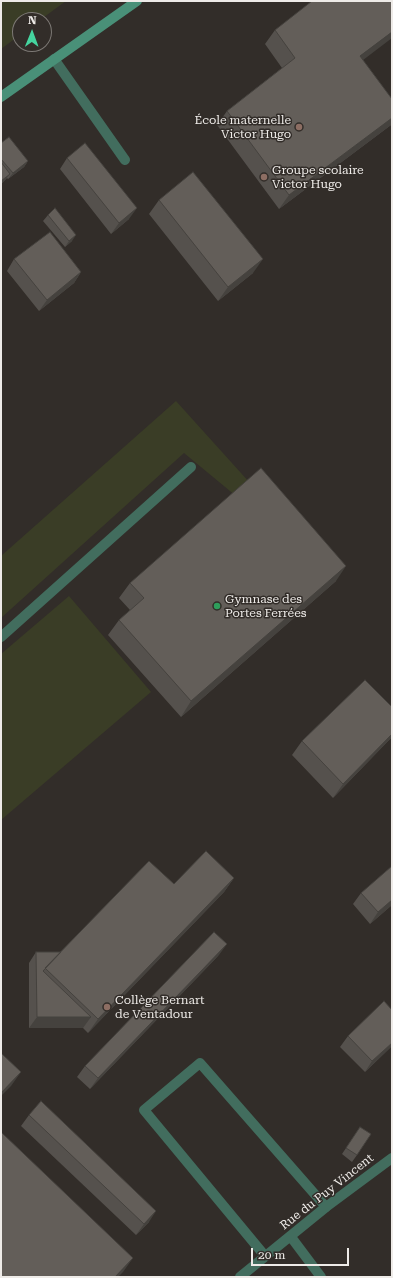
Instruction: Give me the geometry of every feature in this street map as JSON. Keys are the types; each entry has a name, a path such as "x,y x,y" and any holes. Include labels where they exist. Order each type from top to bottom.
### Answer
{"street":[{"path":"1,97 138,1"},
{"path":"54,59 125,160"},
{"path":"1,637 191,467"},
{"path":"265,1256 144,1110 200,1064 326,1207"},
{"name":"Rue du Puy Vincent","path":"240,1277 326,1207 392,1158"},
{"path":"291,1237 321,1277"}],"green space":[{"path":"1,1 66,1 51,12 12,12 12,41 1,49"},
{"path":"176,401 250,483 236,496 184,453 1,618 1,556"},
{"path":"69,596 151,692 1,820 1,654"}],"building":[{"path":"312,1 392,1 392,32 360,56 392,99 392,118 289,195 227,111 295,58 275,30"},
{"path":"9,137 28,161 13,173 1,159 1,143"},
{"path":"85,143 137,208 119,223 67,158"},
{"path":"1,162 10,174 1,181"},
{"path":"193,172 263,259 228,287 159,200"},
{"path":"55,208 76,235 69,241 48,215"},
{"path":"50,232 81,272 47,300 14,259"},
{"name":"Gymnase des Portes Ferrées","path":"261,468 346,566 191,701 119,620 144,598 130,583"},
{"path":"365,680 392,707 392,734 343,784 302,741"},
{"path":"206,851 234,878 98,1019 45,968 149,861 174,884"},
{"path":"392,866 392,900 378,912 361,893"},
{"path":"214,932 227,944 98,1078 85,1066"},
{"path":"36,952 61,952 43,971 91,1017 37,1017"},
{"path":"384,1001 392,1010 392,1043 372,1061 348,1036"},
{"path":"1,1053 21,1072 1,1093"},
{"path":"41,1101 156,1211 144,1224 29,1115"},
{"path":"360,1127 371,1134 357,1155 346,1148"},
{"path":"1,1132 133,1258 115,1277 1,1277"}],"place":[{"name":"École maternelle Victor Hugo","path":"299,127"},
{"name":"Groupe scolaire Victor Hugo","path":"264,177"},
{"name":"Gymnase des Portes Ferrées","path":"217,606"},
{"name":"Collège Bernart de Ventadour","path":"107,1007"}]}
